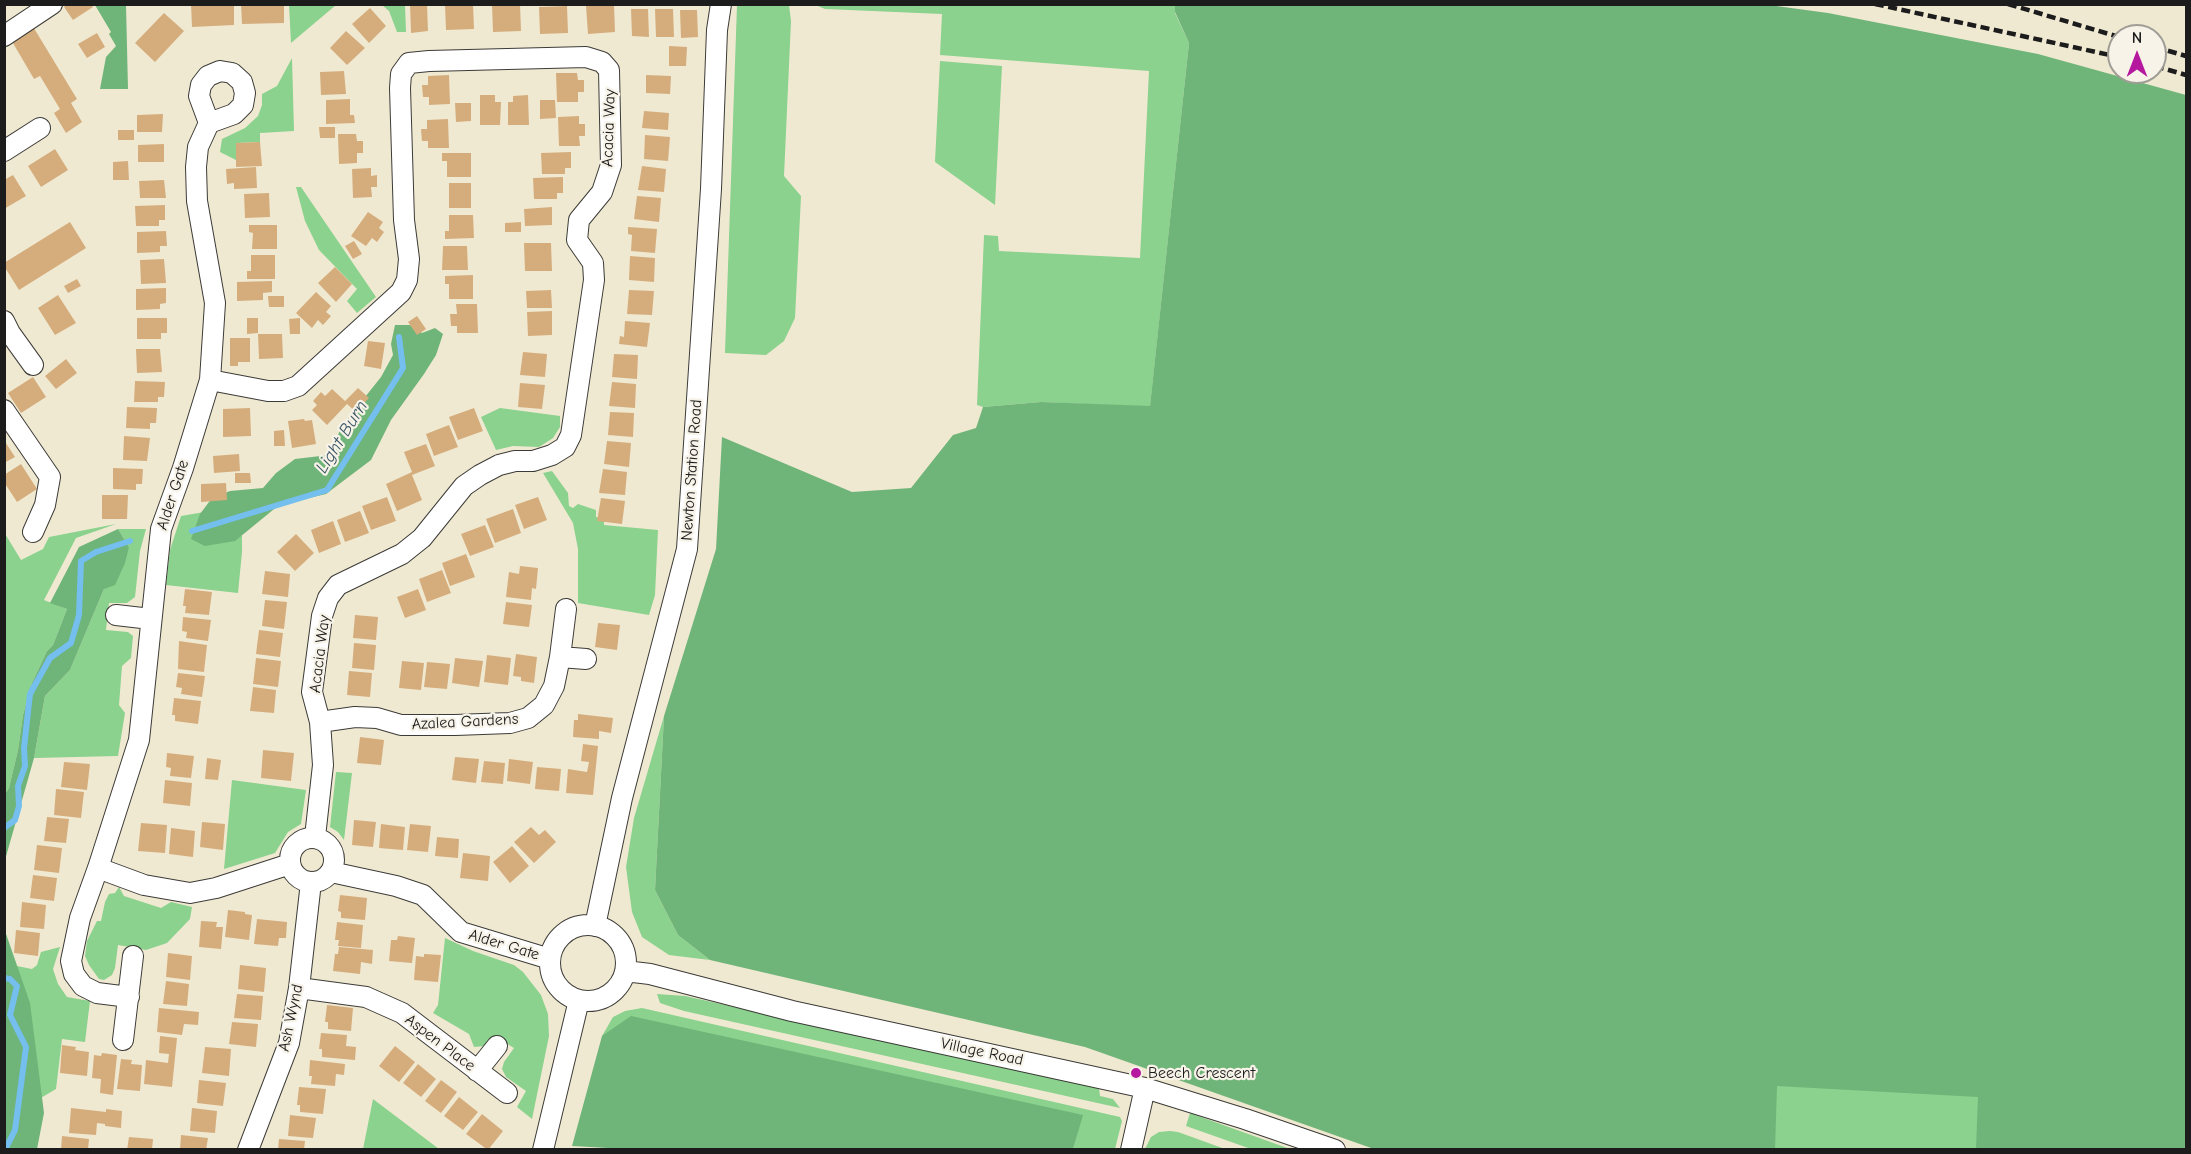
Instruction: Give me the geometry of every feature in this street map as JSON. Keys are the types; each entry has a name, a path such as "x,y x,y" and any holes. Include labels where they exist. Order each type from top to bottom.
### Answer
{"street":[{"path":"4,36 52,4"},
{"name":"Newton Station Road","path":"595,926 622,798 687,549 711,189 717,30 721,4"},
{"name":"Acacia Way","path":"210,380 268,391 284,391 298,386 401,292 407,280 409,259 404,220 400,88 401,74 409,63 429,60 586,57 602,62 609,70 611,165 602,192 579,220 577,240 593,263 594,279 571,435 565,447 552,455 533,461 515,461 498,465 480,475 464,486 422,538 402,554 338,585 328,598 321,627 312,692 320,722 323,765 315,837"},
{"name":"Alder Gate","path":"129,997 98,993 83,986 74,974 70,961 80,918 139,740 161,529 183,468 210,380 215,303 197,201 196,167 198,147 209,123"},
{"path":"7,143 40,128"},
{"path":"6,330 33,365"},
{"path":"4,410 50,477 45,505 33,532"},
{"name":"Azalea Gardens","path":"320,722 355,717 377,718 401,725 455,725 510,723 528,718 544,705 554,686 566,609"},
{"path":"116,615 151,619"},
{"path":"560,657 586,659"},
{"path":"315,837 329,844 335,858 331,872 322,880 311,882 298,876 290,864 294,848 307,838 315,837"},
{"path":"98,868 144,885 190,893 216,888 290,864"},
{"name":"Alder Gate","path":"331,872 396,886 423,895 461,932 550,959"},
{"name":"Ash Wynd","path":"248,1149 289,1043 299,988 311,882"},
{"path":"582,925 607,930 623,947 626,959 622,981 607,996 589,1001 569,996 554,981 550,959 553,947 565,933 582,925"},
{"path":"123,1040 133,957"},
{"name":"Village Road","path":"625,971 650,974 792,1011 1145,1088 1335,1149"},
{"name":"Aspen Place","path":"299,988 366,997 402,1013 507,1093"},
{"path":"543,1149 579,1000"},
{"path":"477,1071 497,1046"},
{"path":"1131,1149 1145,1088"}],"green space":[{"path":"289,4 336,5 291,43"},
{"path":"824,4 1175,5 1175,13 1189,43 1150,407 1041,402 983,407 977,405 984,235 998,236 999,251 1140,258 1149,71 940,55 942,14 825,9 818,6"},
{"path":"95,5 126,5 128,89 100,89 106,57 116,46 109,34 111,32"},
{"path":"382,5 405,5 406,32 397,32 389,11"},
{"path":"737,5 789,5 791,21 784,176 801,196 795,318 784,341 766,355 725,353"},
{"path":"1175,5 1769,5 1828,13 2038,54 2107,73 2107,84 2146,84 2186,95 2186,1149 1976,1149 1978,1097 1777,1086 1775,1149 1374,1149 1085,1047 710,960 678,935 655,890 664,716 716,549 722,437 852,492 911,488 953,435 976,428 983,407 1041,402 1150,406 1189,43 1175,12"},
{"path":"292,58 294,131 260,133 260,142 237,143 236,160 220,152 222,139 245,128 258,116 262,105 262,94 277,86"},
{"path":"940,61 1002,66 995,205 935,162"},
{"path":"296,187 301,187 376,297 357,313 347,301 357,289 319,250 305,221"},
{"path":"395,325 410,325 422,333 435,328 443,334 436,355 391,420 371,460 326,494 279,505 235,541 205,546 191,539 200,514 212,498 230,491 263,488 276,473 295,459 329,455 342,426 381,377 393,355 391,344"},
{"path":"500,408 560,416 560,427 553,438 539,447 513,446 496,450 481,417"},
{"path":"552,471 568,493 569,506 573,508 578,504 596,510 596,517 604,519 604,525 658,530 655,595 649,615 578,603 578,549 573,523 543,473"},
{"path":"216,510 242,536 238,593 166,585 170,550 181,516"},
{"path":"116,524 76,538 44,600 67,609 53,645 47,651 32,683 23,715 9,788 5,794 4,532 21,560 43,549 49,537"},
{"path":"118,529 146,529 140,551 135,597 127,603 109,603 106,630 128,632 133,636 131,658 122,666 119,705 125,713 118,756 34,758 45,696 70,670 104,589 129,547"},
{"path":"118,529 129,547 125,563 115,585 104,589 70,670 45,696 34,758 5,860 5,794 9,788 18,750 23,715 32,683 47,651 53,645 67,609 50,603 79,547"},
{"path":"664,716 655,890 678,935 710,960 669,955 642,937 632,912 626,867 634,818"},
{"path":"336,772 352,773 344,840 330,827"},
{"path":"232,780 306,790 301,824 288,832 275,853 224,869"},
{"path":"119,887 124,896 161,908 171,902 192,907 190,919 167,943 146,950 118,945 115,968 112,975 104,980 99,979 85,956 87,941 97,921 101,921 109,894 115,893"},
{"path":"4,928 30,1003 44,1113 37,1149 5,1149"},
{"path":"445,938 473,951 514,965 523,972 541,995 548,1014 549,1036 532,1119 517,1107 526,1091 506,1077 502,1069 514,1048 501,1040 474,1047 469,1034 433,1013 438,1005"},
{"path":"60,947 53,969 58,984 67,997 90,1001 85,1042 62,1039 56,1089 39,1099 12,965 32,969 37,965 41,952"},
{"path":"657,994 685,996 1099,1088 1100,1096 1113,1099 1120,1108 684,1011 660,1003"},
{"path":"642,1008 1120,1117 1122,1121 1115,1149 1073,1149 1082,1115 602,1036 613,1017 625,1011"},
{"path":"631,1016 1083,1115 1073,1149 644,1150 572,1146 602,1036"},
{"path":"1757,1066 1957,1066 2054,1150 1735,1149"},
{"path":"373,1099 439,1149 363,1149"},
{"path":"1190,1113 1290,1149 1251,1149 1186,1126"},
{"path":"1170,1131 1225,1149 1145,1149 1151,1137 1159,1132"}],"building":[{"path":"67,4 91,4 93,7 73,20 64,7"},
{"path":"191,4 234,4 234,25 192,27"},
{"path":"241,4 284,4 284,23 242,24"},
{"path":"410,4 427,4 428,31 411,33"},
{"path":"445,4 473,4 474,29 446,30"},
{"path":"520,4 521,31 493,32 492,5"},
{"path":"614,5 615,32 588,34 586,6"},
{"path":"567,6 568,33 540,34 539,7"},
{"path":"370,8 386,26 369,43 352,24"},
{"path":"631,9 648,9 649,37 632,36"},
{"path":"655,9 673,9 674,37 656,37"},
{"path":"680,10 697,10 698,37 681,38"},
{"path":"164,13 184,31 155,62 135,43"},
{"path":"32,25 77,99 71,103 82,122 66,133 54,113 60,109 40,76 34,79 10,38"},
{"path":"346,31 365,48 347,65 330,48"},
{"path":"97,33 105,47 87,58 78,44"},
{"path":"669,46 687,47 686,66 669,66"},
{"path":"344,71 346,94 321,95 320,72"},
{"path":"556,73 577,73 578,80 584,80 584,92 578,92 578,102 557,102"},
{"path":"449,75 450,104 429,105 429,97 423,97 422,85 428,85 428,76"},
{"path":"646,75 671,76 670,94 646,93"},
{"path":"480,95 495,95 495,102 501,102 500,125 480,125"},
{"path":"528,95 529,125 508,125 508,102 513,102 513,96"},
{"path":"350,99 350,115 354,115 355,123 326,124 326,100"},
{"path":"540,100 555,100 556,118 540,119"},
{"path":"455,103 471,103 471,121 456,122"},
{"path":"644,111 669,113 668,130 642,128"},
{"path":"163,114 162,132 137,132 137,115"},
{"path":"579,116 579,124 585,124 585,136 579,136 580,146 559,146 558,117"},
{"path":"448,119 449,148 428,148 428,141 422,141 421,129 427,129 427,120"},
{"path":"319,127 335,127 335,138 320,138"},
{"path":"118,130 134,130 134,140 118,140"},
{"path":"338,134 356,134 357,141 363,141 363,153 357,153 357,163 339,164"},
{"path":"645,135 670,137 668,161 644,159"},
{"path":"260,142 262,166 236,167 236,143"},
{"path":"164,144 164,162 138,162 138,145"},
{"path":"55,149 68,170 41,187 28,166"},
{"path":"571,152 571,168 565,168 565,174 542,174 541,153"},
{"path":"442,153 471,153 471,177 447,177 447,161 442,161"},
{"path":"128,161 129,180 113,180 113,162"},
{"path":"642,166 666,169 664,192 638,190"},
{"path":"256,167 257,188 234,189 234,183 227,184 226,169"},
{"path":"371,168 371,176 377,175 377,187 371,187 372,197 353,198 352,169"},
{"path":"13,175 26,196 4,209 4,180"},
{"path":"563,177 563,193 557,193 557,199 534,199 533,178"},
{"path":"164,180 166,198 140,198 139,181"},
{"path":"449,183 471,183 471,208 449,208"},
{"path":"269,193 270,217 245,218 244,194"},
{"path":"637,196 661,198 659,222 634,219"},
{"path":"165,205 165,220 159,220 159,226 136,226 135,206"},
{"path":"552,207 552,225 525,226 524,209"},
{"path":"368,212 383,222 379,228 384,232 377,242 372,238 366,246 351,236"},
{"path":"449,215 473,215 474,238 445,239 445,231 449,231"},
{"path":"70,222 86,248 19,290 4,263"},
{"path":"521,222 521,232 505,232 505,223"},
{"path":"249,225 277,225 277,249 252,249 253,233 249,232"},
{"path":"628,227 657,229 655,253 631,251 632,235 628,234"},
{"path":"166,231 167,246 160,246 160,252 137,253 137,232"},
{"path":"354,241 362,254 353,259 345,246"},
{"path":"524,243 551,243 552,271 525,271"},
{"path":"443,246 467,246 468,270 442,270"},
{"path":"251,255 275,255 275,279 247,279 247,271 251,271"},
{"path":"630,256 655,258 654,282 629,280"},
{"path":"164,259 166,283 141,284 140,260"},
{"path":"335,267 352,284 336,302 318,283"},
{"path":"473,275 473,299 449,299 449,284 445,284 445,276"},
{"path":"77,279 81,286 68,293 64,286"},
{"path":"272,281 272,292 263,293 263,300 237,301 237,282"},
{"path":"166,288 166,303 160,304 160,309 136,310 136,289"},
{"path":"551,290 552,308 527,308 526,291"},
{"path":"629,290 654,291 652,315 627,314"},
{"path":"316,292 331,306 326,312 331,316 323,325 318,320 312,328 296,313"},
{"path":"58,295 76,323 55,335 38,308"},
{"path":"268,296 284,296 284,307 269,307"},
{"path":"456,304 477,304 478,333 457,333 457,326 451,326 450,314 457,314"},
{"path":"552,311 552,335 528,336 527,312"},
{"path":"417,316 426,329 417,335 408,322"},
{"path":"137,318 167,318 167,333 161,333 161,339 137,339"},
{"path":"247,318 258,318 258,333 247,334"},
{"path":"300,318 300,334 290,334 289,319"},
{"path":"625,321 650,323 647,347 619,344 620,336 624,337"},
{"path":"258,334 282,334 283,358 259,359"},
{"path":"230,338 250,338 250,362 238,362 238,366 230,366"},
{"path":"368,341 385,343 381,369 364,366"},
{"path":"136,349 160,349 162,372 137,373"},
{"path":"523,352 547,354 545,377 520,375"},
{"path":"614,354 638,355 637,379 612,377"},
{"path":"66,359 77,373 56,389 45,376"},
{"path":"33,377 46,397 21,413 8,393"},
{"path":"135,381 165,382 164,397 158,397 158,402 134,402"},
{"path":"612,382 636,384 635,408 609,406"},
{"path":"520,383 545,385 542,409 518,407"},
{"path":"358,388 369,398 356,412 347,404 327,425 312,410 317,405 313,401 321,392 325,396 332,389 345,401"},
{"path":"127,407 157,408 156,423 150,423 150,429 126,428"},
{"path":"250,408 251,436 223,437 223,409"},
{"path":"474,408 483,431 458,440 449,417"},
{"path":"610,412 634,413 633,437 608,435"},
{"path":"304,419 305,421 312,420 316,444 292,448 288,421"},
{"path":"449,425 458,447 434,456 426,434"},
{"path":"284,430 285,446 274,446 274,431"},
{"path":"124,436 150,438 147,461 123,460"},
{"path":"4,440 15,457 4,463"},
{"path":"607,441 631,443 629,467 604,464"},
{"path":"426,444 435,466 412,475 422,500 397,511 386,484 412,472 404,452"},
{"path":"239,454 240,471 214,473 213,456"},
{"path":"21,464 37,489 17,502 4,482 4,475"},
{"path":"113,468 143,469 142,484 136,484 136,490 113,489"},
{"path":"603,469 627,472 625,495 599,493"},
{"path":"235,473 250,473 251,483 235,483"},
{"path":"226,483 227,500 201,502 201,484"},
{"path":"102,495 128,495 127,519 102,519"},
{"path":"387,497 396,521 371,530 362,506"},
{"path":"538,497 547,520 524,529 515,505"},
{"path":"601,498 625,501 622,524 597,521"},
{"path":"513,509 521,533 495,543 486,519"},
{"path":"360,511 369,533 345,542 337,520"},
{"path":"333,521 341,544 319,553 311,530"},
{"path":"485,525 494,547 470,556 461,534"},
{"path":"296,534 314,553 295,571 277,552"},
{"path":"466,554 475,577 450,586 442,563"},
{"path":"520,566 538,568 536,589 532,588 531,600 506,597 509,572 519,574"},
{"path":"442,570 451,593 427,602 419,579"},
{"path":"265,571 290,574 288,597 262,594"},
{"path":"185,589 212,592 209,615 185,613 186,606 183,606"},
{"path":"418,589 426,610 405,618 397,597"},
{"path":"265,600 287,602 284,629 262,626"},
{"path":"506,602 532,605 529,627 503,624"},
{"path":"355,615 378,617 376,640 353,638"},
{"path":"183,617 211,620 208,641 186,638 187,632 182,631"},
{"path":"598,623 620,625 617,650 595,647"},
{"path":"259,630 283,633 280,657 256,654"},
{"path":"179,641 207,645 204,672 178,669"},
{"path":"354,643 376,645 374,670 352,668"},
{"path":"516,654 537,657 534,683 521,681 521,677 513,676"},
{"path":"487,655 511,658 508,685 484,682"},
{"path":"256,658 281,661 278,687 253,684"},
{"path":"455,658 483,661 479,687 452,683"},
{"path":"402,661 424,663 421,690 399,688"},
{"path":"427,662 450,664 447,689 424,687"},
{"path":"349,671 372,673 370,697 347,695"},
{"path":"178,673 205,676 202,697 181,694 182,688 176,687"},
{"path":"253,687 276,690 274,713 250,711"},
{"path":"174,698 201,701 198,724 175,721 175,715 172,715"},
{"path":"578,714 613,718 611,733 599,731 599,739 573,737 574,720 578,720"},
{"path":"360,737 384,740 381,765 357,763"},
{"path":"583,744 598,746 593,795 566,793 568,769 587,772 589,762 581,761"},
{"path":"263,750 294,753 291,781 261,778"},
{"path":"167,753 194,756 191,778 170,776 171,768 166,767"},
{"path":"455,757 479,759 476,783 452,780"},
{"path":"207,758 221,760 218,780 205,779"},
{"path":"509,759 533,762 530,784 507,781"},
{"path":"484,761 505,763 503,784 481,782"},
{"path":"64,762 90,764 87,790 61,787"},
{"path":"537,767 561,769 559,791 535,789"},
{"path":"165,780 192,783 190,806 163,803"},
{"path":"56,789 84,792 81,818 54,815"},
{"path":"47,817 69,819 66,843 44,841"},
{"path":"354,820 376,822 373,847 352,845"},
{"path":"202,822 225,824 223,850 200,847"},
{"path":"141,823 167,825 165,853 138,851"},
{"path":"381,824 405,827 403,850 379,848"},
{"path":"410,824 431,826 428,852 407,850"},
{"path":"531,827 539,835 545,830 556,842 534,863 514,842"},
{"path":"171,828 195,831 193,857 169,854"},
{"path":"437,837 459,839 458,858 435,856"},
{"path":"37,845 62,848 59,873 34,870"},
{"path":"512,846 529,866 510,883 493,862"},
{"path":"463,853 490,856 488,881 460,878"},
{"path":"33,875 57,878 54,901 30,898"},
{"path":"340,895 367,898 365,920 341,918 341,912 338,911"},
{"path":"22,902 46,905 44,929 20,927"},
{"path":"228,910 252,915 249,940 225,937"},
{"path":"257,919 287,922 286,938 279,938 278,946 254,944"},
{"path":"201,921 217,922 216,927 223,927 221,949 199,947"},
{"path":"337,922 363,925 361,948 338,946 339,940 335,940"},
{"path":"16,930 40,933 38,956 14,953"},
{"path":"398,936 415,938 412,963 389,961 391,940 397,940"},
{"path":"339,947 373,950 372,964 361,962 360,974 333,971 335,954 338,954"},
{"path":"168,953 192,956 190,980 166,977"},
{"path":"424,954 441,955 438,982 414,980 416,956 424,957"},
{"path":"240,965 266,968 264,992 238,989"},
{"path":"166,981 189,984 187,1006 163,1004"},
{"path":"237,994 263,996 261,1020 234,1018"},
{"path":"327,1005 353,1008 351,1031 328,1029 328,1022 325,1022"},
{"path":"159,1008 199,1012 198,1025 184,1024 182,1035 157,1032"},
{"path":"232,1022 258,1024 256,1047 229,1044"},
{"path":"321,1033 347,1035 346,1046 356,1047 355,1060 322,1057 322,1049 319,1049"},
{"path":"160,1036 177,1038 172,1087 144,1084 146,1060 168,1063 169,1054 159,1053"},
{"path":"62,1045 89,1052 87,1076 60,1073"},
{"path":"395,1046 415,1062 399,1082 379,1066"},
{"path":"205,1047 231,1049 229,1076 202,1073"},
{"path":"102,1053 117,1055 113,1095 100,1093 101,1079 92,1078 94,1055 101,1056"},
{"path":"121,1059 132,1060 131,1064 142,1065 140,1091 117,1089"},
{"path":"310,1060 345,1064 344,1075 336,1074 335,1086 311,1084"},
{"path":"418,1064 436,1079 421,1097 403,1083"},
{"path":"199,1080 226,1083 223,1106 197,1103"},
{"path":"441,1080 457,1092 441,1113 425,1101"},
{"path":"299,1087 326,1089 323,1114 300,1112 300,1105 297,1105"},
{"path":"459,1097 478,1112 463,1130 444,1116"},
{"path":"71,1108 106,1112 106,1109 122,1111 121,1128 97,1123 96,1135 69,1133"},
{"path":"192,1108 217,1111 215,1133 190,1131"},
{"path":"482,1114 503,1131 488,1150 466,1134"},
{"path":"290,1115 316,1118 313,1138 288,1136"},
{"path":"181,1135 208,1138 206,1150 180,1150"},
{"path":"62,1136 89,1139 88,1150 61,1150"},
{"path":"129,1137 153,1139 152,1150 127,1150"},
{"path":"279,1139 305,1141 304,1150 278,1150"}],"waterway":[{"name":"Light Burn","path":"192,531 327,490 403,368 399,337"},
{"name":"Light Burn","path":"4,828 15,820 19,806 18,786 25,766 24,748 30,694 50,658 71,643 79,615 81,561 96,552 130,541"},
{"name":"Light Burn","path":"4,978 10,979 17,986 10,1015 26,1047 15,1130 5,1150"}],"railway":[{"path":"1875,4 2107,54"},
{"path":"2008,4 2107,33"},
{"path":"2167,50 2186,56"},
{"path":"2167,69 2186,75"}],"place":[{"name":"Beech Crescent","path":"1136,1073"}]}
